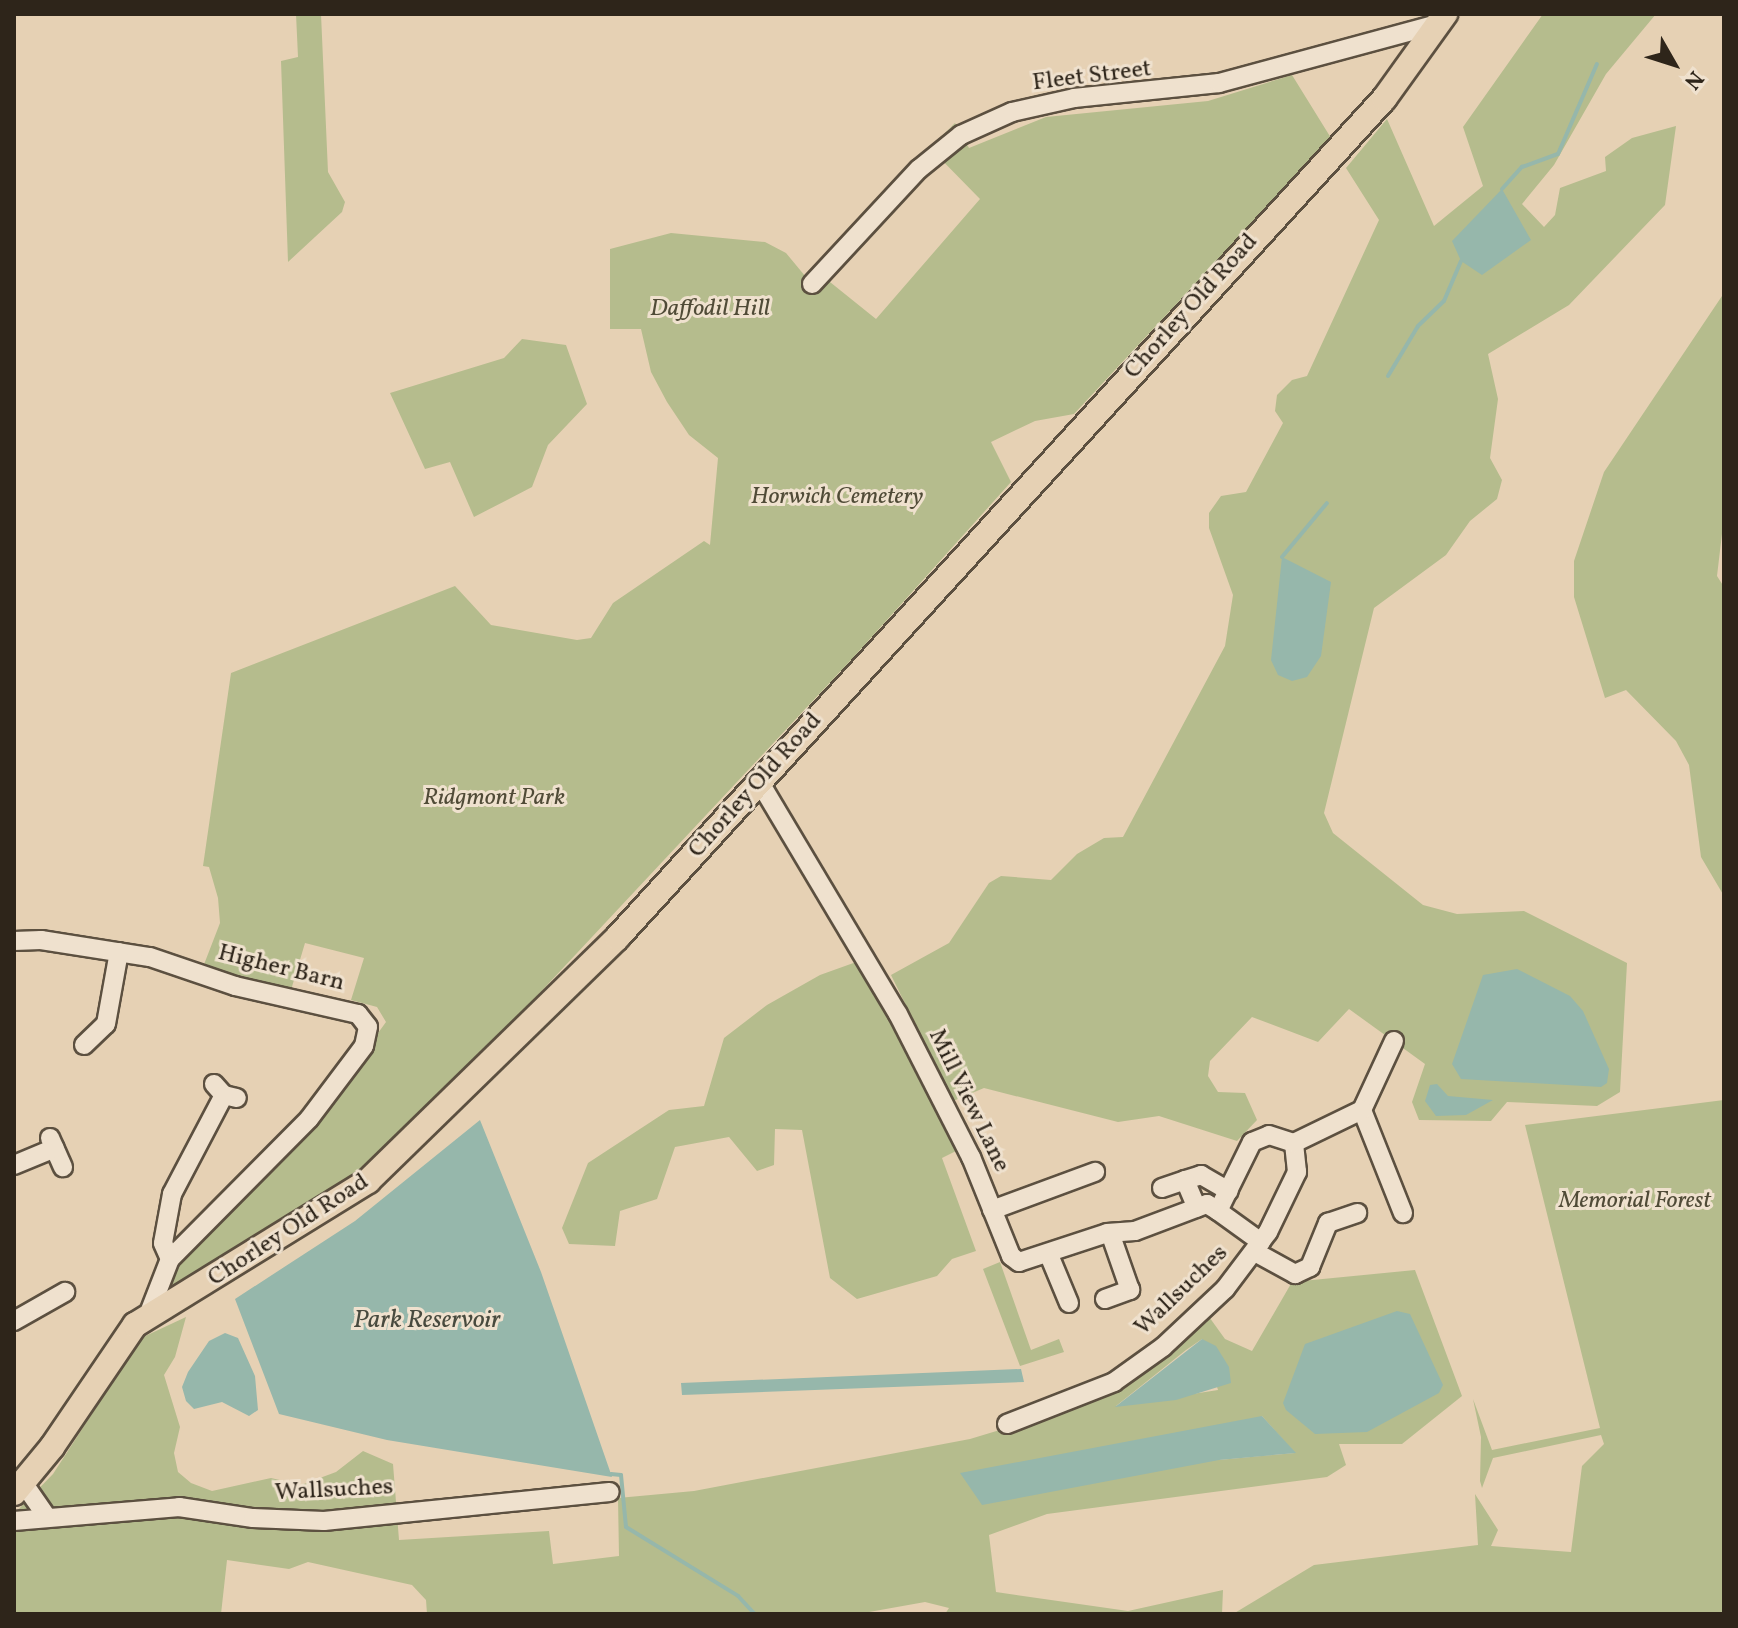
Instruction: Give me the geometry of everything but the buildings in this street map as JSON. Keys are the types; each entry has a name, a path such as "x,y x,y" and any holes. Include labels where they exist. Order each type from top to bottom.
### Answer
{"main road":[{"name":"Chorley Old Road","path":"19,1488 120,1342 147,1318 330,1209 405,1149 617,938 1384,99 1441,19"}],"street":[{"name":"Fleet Street","path":"812,284 919,169 961,135 1012,112 1074,98 1219,83 1441,19"},
{"name":"Mill View Lane","path":"759,781 898,1014 1011,1256 1019,1262 1049,1255 1110,1233 1122,1234 1207,1204 1295,1274 1310,1267 1328,1223 1357,1213"},
{"name":"Higher Barn","path":"14,941 119,952 235,986 358,1014 368,1027 364,1046 309,1119 170,1259"},
{"path":"84,1045 106,1024 119,952"},
{"path":"1218,1211 1252,1142 1269,1135 1294,1143 1362,1110 1394,1041"},
{"path":"147,1318 170,1259 163,1243 172,1194 225,1092"},
{"path":"1362,1110 1403,1213"},
{"path":"14,1165 52,1143 63,1167"},
{"name":"Wallsuches","path":"1007,1424 1091,1393 1138,1366 1225,1289 1258,1247 1297,1172 1294,1143"},
{"path":"992,1210 1095,1172"},
{"path":"1162,1188 1201,1175 1229,1191"},
{"path":"1185,1180 1197,1208"},
{"path":"1105,1299 1130,1290 1110,1233"},
{"path":"1049,1255 1069,1303"},
{"path":"14,1321 65,1292"},
{"path":"19,1488 47,1517"},
{"name":"Wallsuches","path":"14,1521 179,1507 253,1518 324,1521 610,1492"}],"green space":[{"path":"296,14 321,14 328,172 345,202 342,212 288,262 281,61 298,57"},
{"path":"1543,14 1656,14 1606,74 1554,165 1522,204 1544,227 1555,215 1560,188 1606,171 1605,157 1632,138 1676,126 1665,205 1569,305 1488,354 1498,399 1490,458 1502,480 1497,499 1470,521 1446,555 1374,608 1324,813 1333,833 1423,905 1457,914 1524,911 1627,963 1620,1092 1597,1106 1507,1102 1491,1121 1419,1120 1412,1102 1425,1064 1349,1009 1318,1042 1252,1017 1210,1061 1208,1076 1218,1092 1245,1093 1257,1120 1237,1141 1159,1116 1118,1122 984,1088 953,1101 891,975 949,943 989,883 1001,876 1051,880 1077,854 1104,838 1123,837 1225,646 1233,595 1209,528 1209,513 1221,496 1246,492 1283,423 1275,411 1277,395 1292,380 1307,376 1379,220 1346,168 1387,119 1434,226 1483,186 1463,127"},
{"path":"1292,75 1331,138 1074,414 1035,421 991,442 1011,482 851,660 405,1137 361,1174 156,1302 175,1262 313,1123 386,1022 377,1007 351,1000 364,958 305,943 291,990 241,982 203,967 220,923 218,898 209,867 203,866 231,673 455,586 491,625 577,640 591,638 613,603 704,541 710,545 718,458 689,435 667,402 651,372 641,329 610,329 610,249 671,233 765,242 786,253 815,288 825,278 876,319 980,199 930,148 955,123 969,148 1046,117 1208,101"},
{"path":"1724,293 1724,517 1717,576 1724,587 1724,896 1701,857 1689,765 1676,741 1626,690 1605,698 1574,597 1574,561 1604,472"},
{"path":"522,339 566,345 587,404 548,445 532,487 474,517 450,462 425,469 390,393 504,358"},
{"path":"859,961 895,1021 958,1150 942,1158 976,1251 952,1259 937,1276 857,1299 830,1278 802,1130 775,1129 774,1165 757,1171 729,1137 675,1147 657,1199 620,1211 615,1246 569,1244 562,1228 588,1163 669,1110 704,1106 724,1038 767,1005 820,975"},
{"name":"Memorial Forest","path":"1724,1100 1724,1614 1233,1614 1314,1565 1478,1545 1475,1494 1498,1530 1491,1546 1571,1552 1582,1466 1604,1444 1601,1435 1493,1458 1482,1488 1480,1481 1481,1437 1473,1399 1492,1450 1600,1428 1525,1125"},
{"path":"1000,1262 1031,1350 1059,1339 1064,1352 1020,1366 983,1269"},
{"path":"1415,1270 1462,1396 1402,1444 1339,1444 1346,1465 1327,1477 1047,1514 989,1535 996,1592 1128,1611 1223,1590 1222,1614 945,1614 949,1608 925,1602 858,1614 427,1614 426,1600 412,1585 308,1562 289,1569 227,1560 221,1614 14,1614 14,1514 53,1474 141,1338 186,1317 175,1357 164,1375 180,1427 174,1453 178,1472 191,1483 212,1491 271,1478 301,1485 336,1472 363,1451 393,1464 399,1540 549,1531 553,1564 619,1556 618,1498 694,1491 970,1439 1056,1413 1207,1314 1225,1339 1252,1351 1292,1282","holes":["1202,1339 1218,1390 1116,1406 1186,1350","1262,1416 1295,1453 1219,1460"]}],"water":[{"path":"1502,189 1531,240 1482,275 1461,261 1452,241"},
{"path":"1282,557 1331,582 1321,656 1307,677 1292,681 1278,675 1271,660"},
{"path":"1517,969 1570,996 1583,1011 1609,1069 1607,1083 1601,1087 1461,1079 1452,1064 1483,975"},
{"path":"1437,1084 1448,1096 1493,1100 1466,1115 1436,1116 1425,1101 1430,1085"},
{"name":"Park Reservoir","path":"480,1120 541,1272 612,1477 387,1440 279,1414 235,1299 355,1221"},
{"path":"1397,1311 1410,1314 1443,1385 1439,1393 1367,1432 1315,1434 1286,1410 1283,1403 1305,1344"},
{"path":"225,1333 238,1338 255,1376 258,1410 249,1416 222,1402 194,1409 186,1401 182,1387 188,1372 209,1341"},
{"path":"1202,1339 1216,1346 1229,1367 1231,1383 1176,1400 1115,1407"},
{"path":"1021,1369 1024,1382 682,1395 681,1383"},
{"path":"1262,1416 1296,1453 1219,1460 982,1505 960,1473"}],"waterway":[{"path":"1502,189 1522,167 1558,154 1597,64"},
{"path":"1388,376 1418,326 1444,301 1461,261"},
{"path":"1282,557 1327,503"},
{"path":"611,1474 621,1475 626,1527 738,1596 755,1614"}],"park label":[{"name":"Daffodil Hill","path":"710,310"},
{"name":"Horwich Cemetery","path":"837,498"},
{"name":"Ridgmont Park","path":"494,799"}]}
